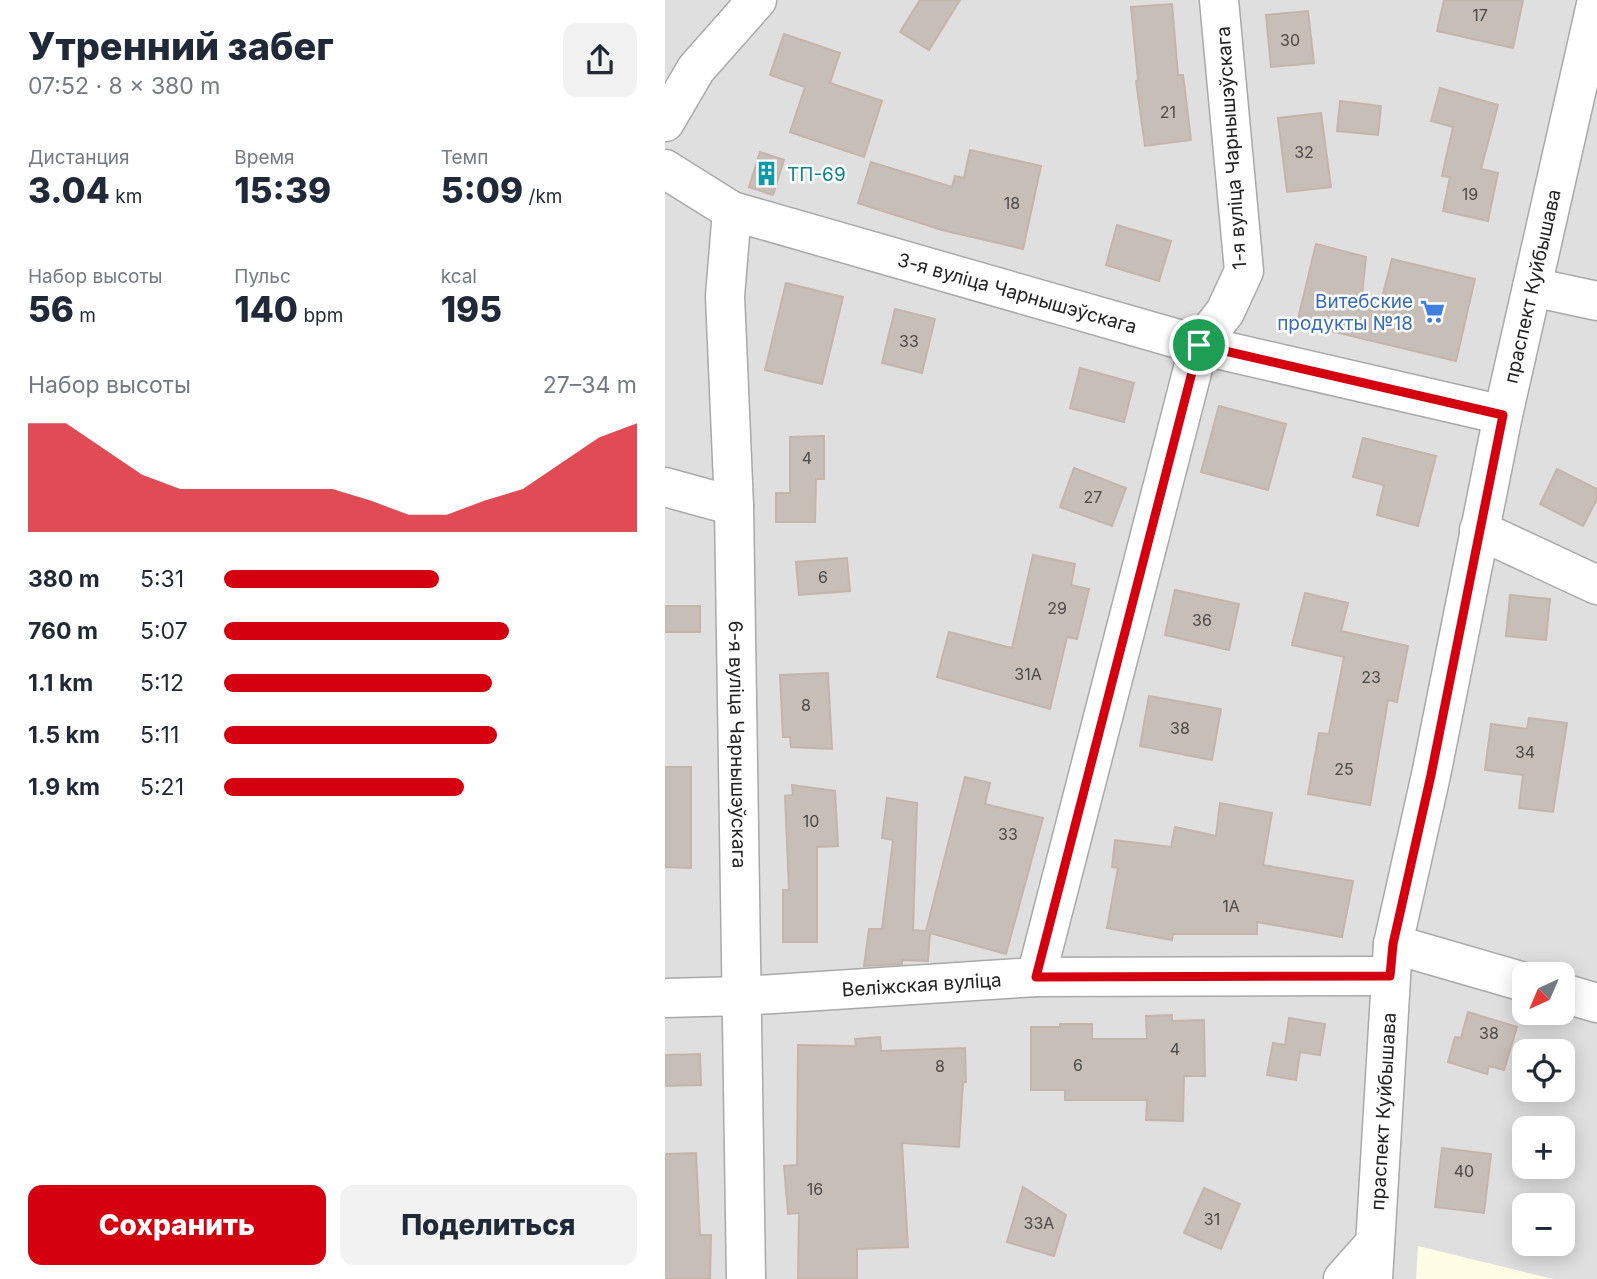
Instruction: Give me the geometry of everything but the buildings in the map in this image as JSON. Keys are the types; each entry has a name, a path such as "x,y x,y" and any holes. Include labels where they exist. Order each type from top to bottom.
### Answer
{"street":[{"path":"665,122 696,69 757,0"},
{"name":"1-я вуліца Чарнышэўскага","path":"1036,977 1199,345 1225,312 1244,271 1219,0"},
{"name":"праспект Куйбышава","path":"1374,1261 1392,960 1503,415 1597,0"},
{"name":"3-я вуліца Чарнышэўскага","path":"665,169 732,211 1199,345 1503,415"},
{"name":"6-я вуліца Чарнышэўскага","path":"732,211 725,296 734,506 746,1279"},
{"path":"1532,287 1597,301"},
{"path":"665,487 734,506"},
{"path":"1479,530 1597,585"},
{"name":"Веліжская вуліца","path":"665,998 1392,960 1512,980"},
{"path":"1575,997 1597,1003"},
{"path":"1343,1279 1374,1261"}],"shaded area":[{"path":"665,0 1597,0 1597,1279 665,1279"},
{"path":"1418,1246 1553,1279 1416,1279"}],"place":[{"name":"ТП-69","path":"767,174"},
{"name":"Витебские продукты №18","path":"1433,312"}],"route":[{"path":"1199,345 1503,415 1431,775 1393,944 1390,976 1036,977 1199,345"}]}
